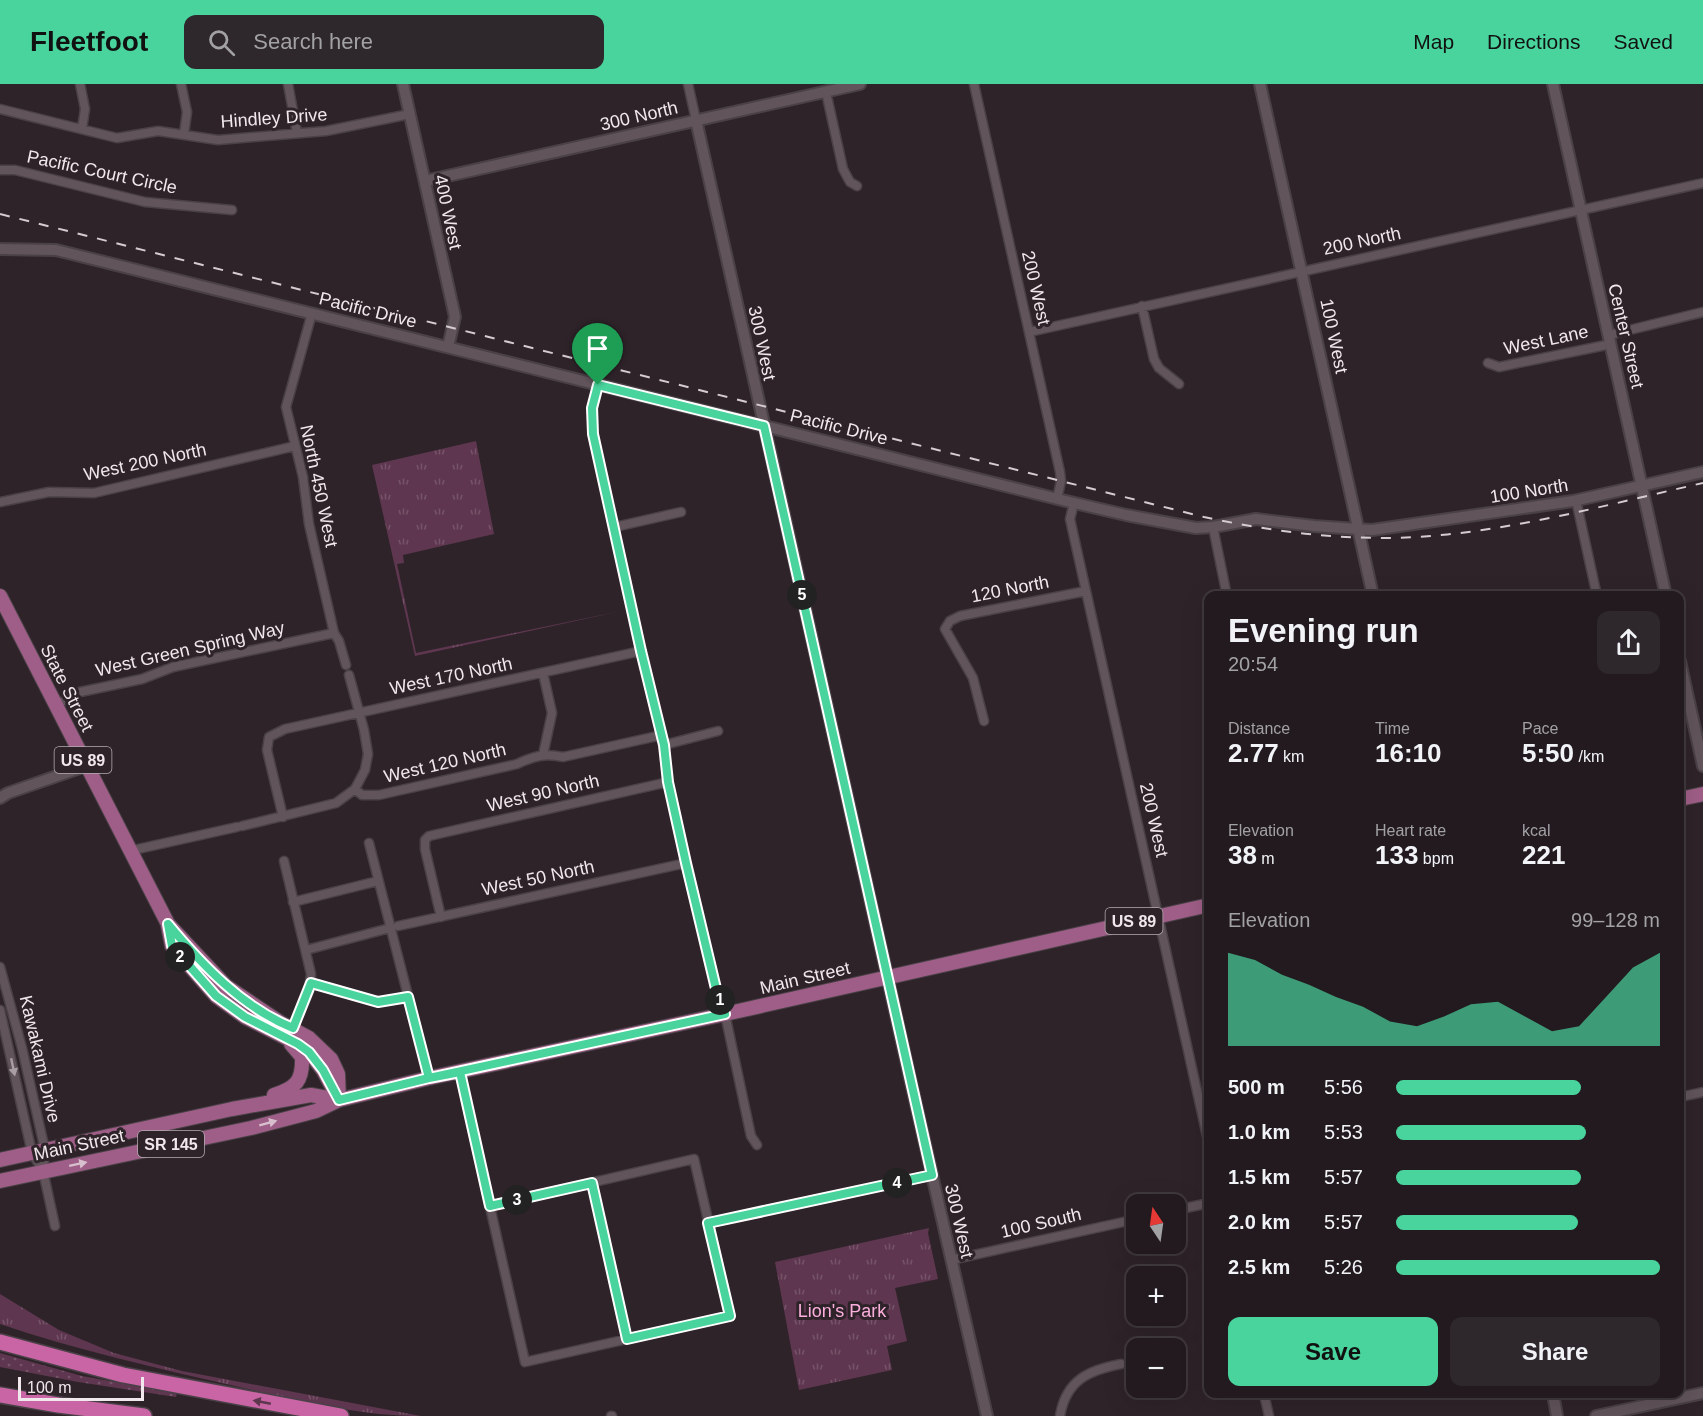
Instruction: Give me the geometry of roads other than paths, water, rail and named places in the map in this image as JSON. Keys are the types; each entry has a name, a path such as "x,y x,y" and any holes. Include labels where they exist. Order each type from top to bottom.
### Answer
{"highway":[{"path":"0,1334 62,1359"},
{"path":"0,1342 153,1381 341,1416"},
{"path":"0,1395 144,1416"}],"main road":[{"name":"State Street","path":"0,596 168,924 231,990 281,1023 302,1058 302,1074 286,1091 246,1102 232,1109"},
{"path":"1684,798 1703,794"},
{"name":"Main Street","path":"0,1181 250,1128 316,1111 339,1100 429,1078 1204,906"},
{"name":"State Street","path":"168,924 172,946 226,1005 288,1033 309,1038 331,1059 338,1074 339,1100"},
{"name":"Main Street","path":"0,1160 232,1109 311,1095 339,1100"}],"street":[{"path":"80,84 85,109 82,129"},
{"path":"180,84 187,112 184,134"},
{"path":"288,84 297,133"},
{"name":"400 West","path":"403,84 454,317 448,347"},
{"name":"300 West","path":"688,84 987,1416"},
{"name":"300 North","path":"425,181 860,84"},
{"name":"200 West","path":"974,84 1060,472 1061,481 1057,499"},
{"name":"100 West","path":"1260,84 1372,591"},
{"name":"Center Street","path":"1553,84 1665,591"},
{"path":"826,92 843,169 850,182 857,186"},
{"name":"Hindley Drive","path":"0,109 117,138 158,131 218,140 341,129 410,114"},
{"name":"Pacific Court Circle","path":"0,170 15,170 144,202 232,210"},
{"name":"200 North","path":"1029,332 1703,183"},
{"name":"Pacific Drive","path":"0,249 56,250 1057,499 1182,526 1213,527 1256,519 1359,530"},
{"path":"1142,306 1154,359 1159,368 1179,384"},
{"name":"West Lane","path":"1488,363 1499,367 1610,339 1703,312"},
{"name":"North 450 West","path":"312,313 286,406 303,477 309,524 334,633 339,641 346,665"},
{"path":"598,385 592,408 593,428 641,651 662,735 668,782 686,863 718,997 725,1014 751,1136 757,1145"},
{"name":"West 200 North","path":"0,502 49,492 94,493 295,446"},
{"name":"100 North","path":"1359,530 1402,527 1576,500 1703,472"},
{"path":"1576,500 1596,591"},
{"name":"200 West","path":"1074,503 1070,519 1204,1123"},
{"path":"615,527 681,512"},
{"path":"1213,527 1226,591"},
{"name":"120 North","path":"984,722 973,678 945,629 950,621 960,616 1086,591"},
{"name":"West Green Spring Way","path":"56,705 80,692 142,679 173,667 334,633"},
{"name":"West 170 North","path":"283,817 267,750 269,737 285,729 641,651"},
{"path":"543,673 552,713 543,755"},
{"path":"129,851 336,803 355,789 365,770 368,754 360,713 349,675"},
{"path":"1684,679 1703,766"},
{"path":"664,745 718,731"},
{"name":"West 120 North","path":"355,789 362,795 379,795 517,764 534,756 563,757 662,735"},
{"path":"0,798 8,793 86,766"},
{"name":"West 90 North","path":"441,917 425,849 425,840 434,834 668,782"},
{"path":"369,843 378,881 394,927 408,997 429,1078"},
{"path":"284,861 306,950 311,983 288,1033"},
{"name":"West 50 North","path":"306,950 394,927 686,863"},
{"path":"293,902 378,881"},
{"name":"Kawakami Drive","path":"0,967 22,1048 38,1151 44,1171"},
{"path":"311,983 378,1002 408,997"},
{"name":"Kawakami Drive","path":"0,1010 44,1171"},
{"path":"460,1072 490,1206 525,1362 730,1316 694,1159 490,1206"},
{"path":"1684,1097 1703,1092"},
{"path":"44,1171 55,1226"},
{"path":"708,1223 932,1175"},
{"path":"592,1183 627,1339"},
{"path":"1186,1208 1204,1204"},
{"name":"100 South","path":"951,1260 1126,1221"},
{"path":"1060,1416 1065,1398 1079,1380 1093,1370 1121,1364"},
{"path":"1684,1397 1703,1393"},
{"path":"1265,1398 1269,1416"},
{"path":"1554,1398 1557,1416"},
{"path":"1596,1416 1680,1398"}],"railway":[{"path":"0,214 1204,517 1257,527 1363,538 1453,534 1561,516 1703,483"}],"park label":[{"name":"Lion's Park","path":"842,1311"}]}
